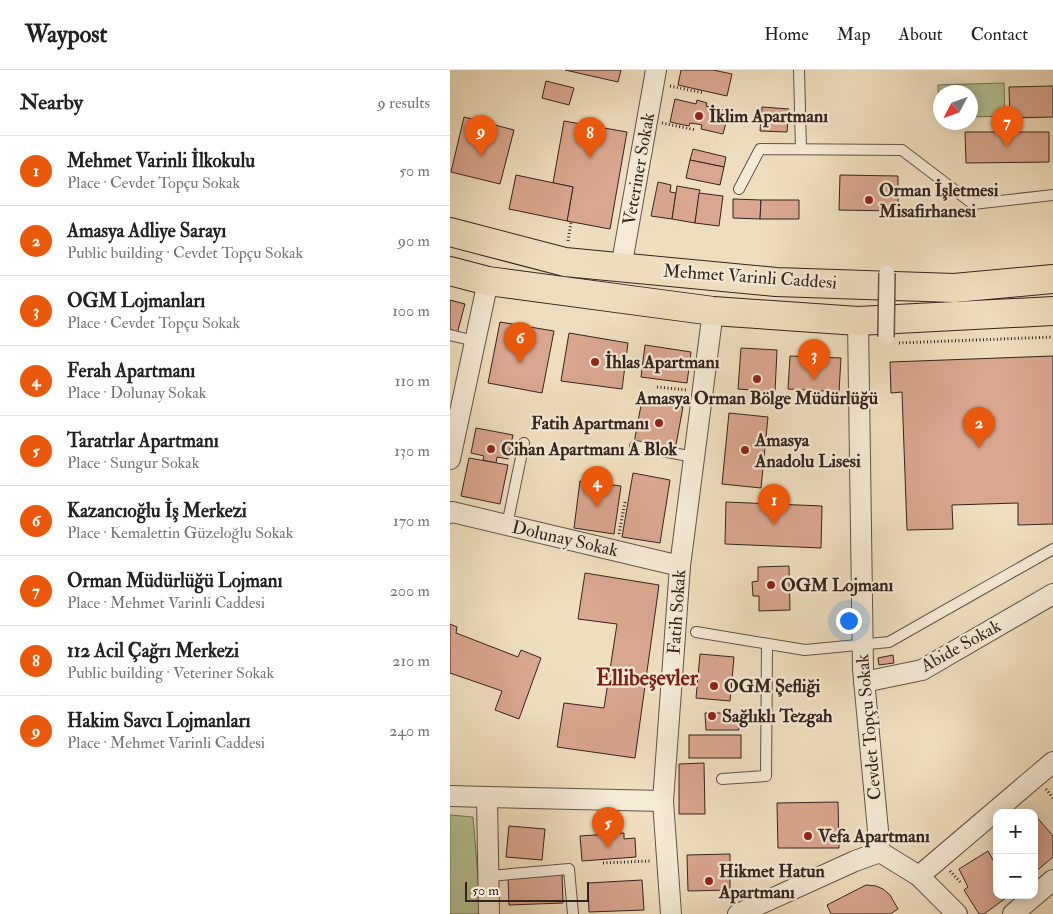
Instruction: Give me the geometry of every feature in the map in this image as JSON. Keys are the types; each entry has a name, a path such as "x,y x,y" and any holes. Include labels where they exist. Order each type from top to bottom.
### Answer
{"main road":[{"name":"Mehmet Varinli Caddesi","path":"450,232 565,262 776,282 954,288 1053,279"},
{"name":"Mehmet Varinli Caddesi","path":"450,271 488,281 713,311 858,321 1053,311"}],"street":[{"name":"Veteriner Sokak","path":"622,268 655,76"},
{"path":"888,273 891,340"},
{"path":"450,459 454,420 476,341 488,281"},
{"name":"Fatih Sokak","path":"671,914 663,801 680,566 713,311"},
{"name":"Cevdet Topçu Sokak","path":"858,321 862,645 880,852"},
{"name":"Dolunay Sokak","path":"450,514 452,512 680,566"},
{"name":"Abide Sokak","path":"864,682 922,670 1053,594"},
{"path":"919,876 1053,762"},
{"path":"450,796 663,801"},
{"path":"487,797 490,914"},
{"path":"738,914 855,861 880,852 919,876 957,914"},
{"path":"1013,914 1053,880"}],"lane":[{"path":"799,70 802,149"},
{"path":"739,190 760,149 902,150 973,204 1053,196"},
{"path":"450,335 476,341"},
{"path":"507,525 524,443"},
{"path":"635,446 694,457"},
{"path":"696,632 805,650 889,642 1053,549"},
{"path":"722,778 766,776 767,644"},
{"path":"489,876 569,869 573,914"}],"path":[{"path":"655,76 704,93"},
{"path":"648,119 696,130"},
{"path":"891,340 1053,337"},
{"path":"658,387 701,399"},
{"path":"654,399 701,399"},
{"path":"616,551 625,502"},
{"path":"603,863 667,860"}],"green space":[{"path":"1004,83 1005,116 978,117 978,85 938,85"},
{"path":"450,815 473,817 481,914 450,914"}],"building":[{"path":"565,70 621,70 618,82"},
{"path":"681,70 713,70 732,74 727,96 678,85"},
{"path":"546,81 574,88 569,105 542,98"},
{"path":"1053,86 1053,117 1010,118 1009,87"},
{"name":"İklim Apartmanı","path":"675,99 696,104 697,100 707,103 706,106 729,111 723,134 701,129 702,125 690,123 689,126 670,122"},
{"path":"762,107 789,109 787,132 760,131"},
{"path":"464,117 514,130 500,184 451,172"},
{"path":"564,121 627,132 610,229 567,221 573,187 553,183"},
{"path":"965,132 1049,132 1049,162 966,163"},
{"path":"693,149 726,157 724,167 690,160"},
{"path":"690,160 724,167 720,185 686,178"},
{"path":"516,175 573,187 567,221 509,209"},
{"name":"Orman İşletmesi Misafirhanesi","path":"840,175 898,176 898,211 839,210"},
{"path":"658,182 671,185 670,192 676,193 672,219 651,216"},
{"path":"677,186 700,190 695,223 672,219"},
{"path":"699,193 723,196 719,226 695,223"},
{"path":"733,199 761,200 760,219 733,218"},
{"path":"761,200 799,200 799,219 760,219"},
{"path":"450,300 465,304 457,334 450,332"},
{"path":"500,322 554,331 542,393 488,383"},
{"name":"İhlas Apartmanı","path":"569,333 628,343 622,389 561,381"},
{"path":"645,345 691,352 687,383 641,377"},
{"name":"Amasya Orman Bölge Müdürlüğü","path":"741,348 777,350 775,392 738,389"},
{"path":"790,356 841,358 839,392 788,389"},
{"path":"1053,356 1053,524 1018,525 1018,503 952,505 953,529 907,530 902,392 891,393 890,362"},
{"name":"Fatih Apartmanı","path":"642,400 683,407 675,450 634,443"},
{"name":"Amasya Anadolu Lisesi","path":"729,413 768,417 761,488 722,484"},
{"name":"Cihan Apartmanı A Blok","path":"476,428 513,435 508,459 497,457 496,463 483,460 484,456 471,453"},
{"path":"469,458 508,465 500,504 461,496"},
{"path":"633,473 670,480 660,543 622,537"},
{"path":"580,481 621,486 614,534 574,528"},
{"path":"726,502 822,506 821,548 725,544"},
{"name":"OGM Lojmanı","path":"789,566 790,610 759,611 759,596 753,596 752,582 758,581 758,567"},
{"path":"585,573 659,585 635,758 557,747 564,703 604,708 617,624 578,619"},
{"path":"450,624 457,627 456,633 518,657 521,650 541,658 519,719 495,710 502,691 450,673"},
{"name":"OGM Şefliği","path":"700,654 734,657 730,701 696,698"},
{"path":"893,655 894,663 879,665 878,658"},
{"name":"OGM Şefliği","path":"705,713 738,713 739,730 706,730"},
{"name":"OGM Şefliği","path":"689,735 741,735 741,758 689,758"},
{"path":"704,763 705,814 679,814 679,764"},
{"name":"Vefa Apartmanı","path":"838,802 839,848 778,848 777,803"},
{"path":"1038,819 1053,836 1053,857 1038,870"},
{"path":"509,826 545,829 542,860 506,857"},
{"path":"624,833 624,839 635,838 636,857 582,861 580,836"},
{"path":"988,851 993,860 993,899 1005,899 984,914 979,914 964,890 968,887 959,869"},
{"name":"Hikmet Hatun Apartmanı","path":"730,854 730,890 688,891 687,855"},
{"path":"562,873 563,903 509,905 508,876"},
{"path":"642,880 644,910 589,912 588,883"},
{"path":"866,885 883,889 890,895 898,909 890,914 831,914 827,905"}],"place":[{"name":"İklim Apartmanı","path":"699,116"},
{"name":"Orman Müdürlüğü Lojmanı","path":"1007,147"},
{"name":"Hakim Savcı Lojmanları","path":"481,156"},
{"name":"112 Acil Çağrı Merkezi","path":"590,158"},
{"name":"Orman İşletmesi Misafirhanesi","path":"869,200"},
{"name":"İhlas Apartmanı","path":"595,362"},
{"name":"Kazancıoğlu İş Merkezi","path":"520,363"},
{"name":"Amasya Orman Bölge Müdürlüğü","path":"757,379"},
{"name":"OGM Lojmanları","path":"814,380"},
{"name":"Fatih Apartmanı","path":"659,423"},
{"name":"Amasya Adliye Sarayı","path":"979,448"},
{"name":"Cihan Apartmanı A Blok","path":"491,449"},
{"name":"Amasya Anadolu Lisesi","path":"745,450"},
{"name":"Ferah Apartmanı","path":"597,507"},
{"name":"Mehmet Varinli İlkokulu","path":"774,525"},
{"name":"OGM Lojmanı","path":"771,585"},
{"name":"OGM Şefliği","path":"714,686"},
{"name":"Sağlıklı Tezgah","path":"712,716"},
{"name":"Vefa Apartmanı","path":"808,836"},
{"name":"Taratrlar Apartmanı","path":"608,848"},
{"name":"Hikmet Hatun Apartmanı","path":"709,881"}],"district":[{"name":"Ellibeşevler","path":"647,678"}]}
